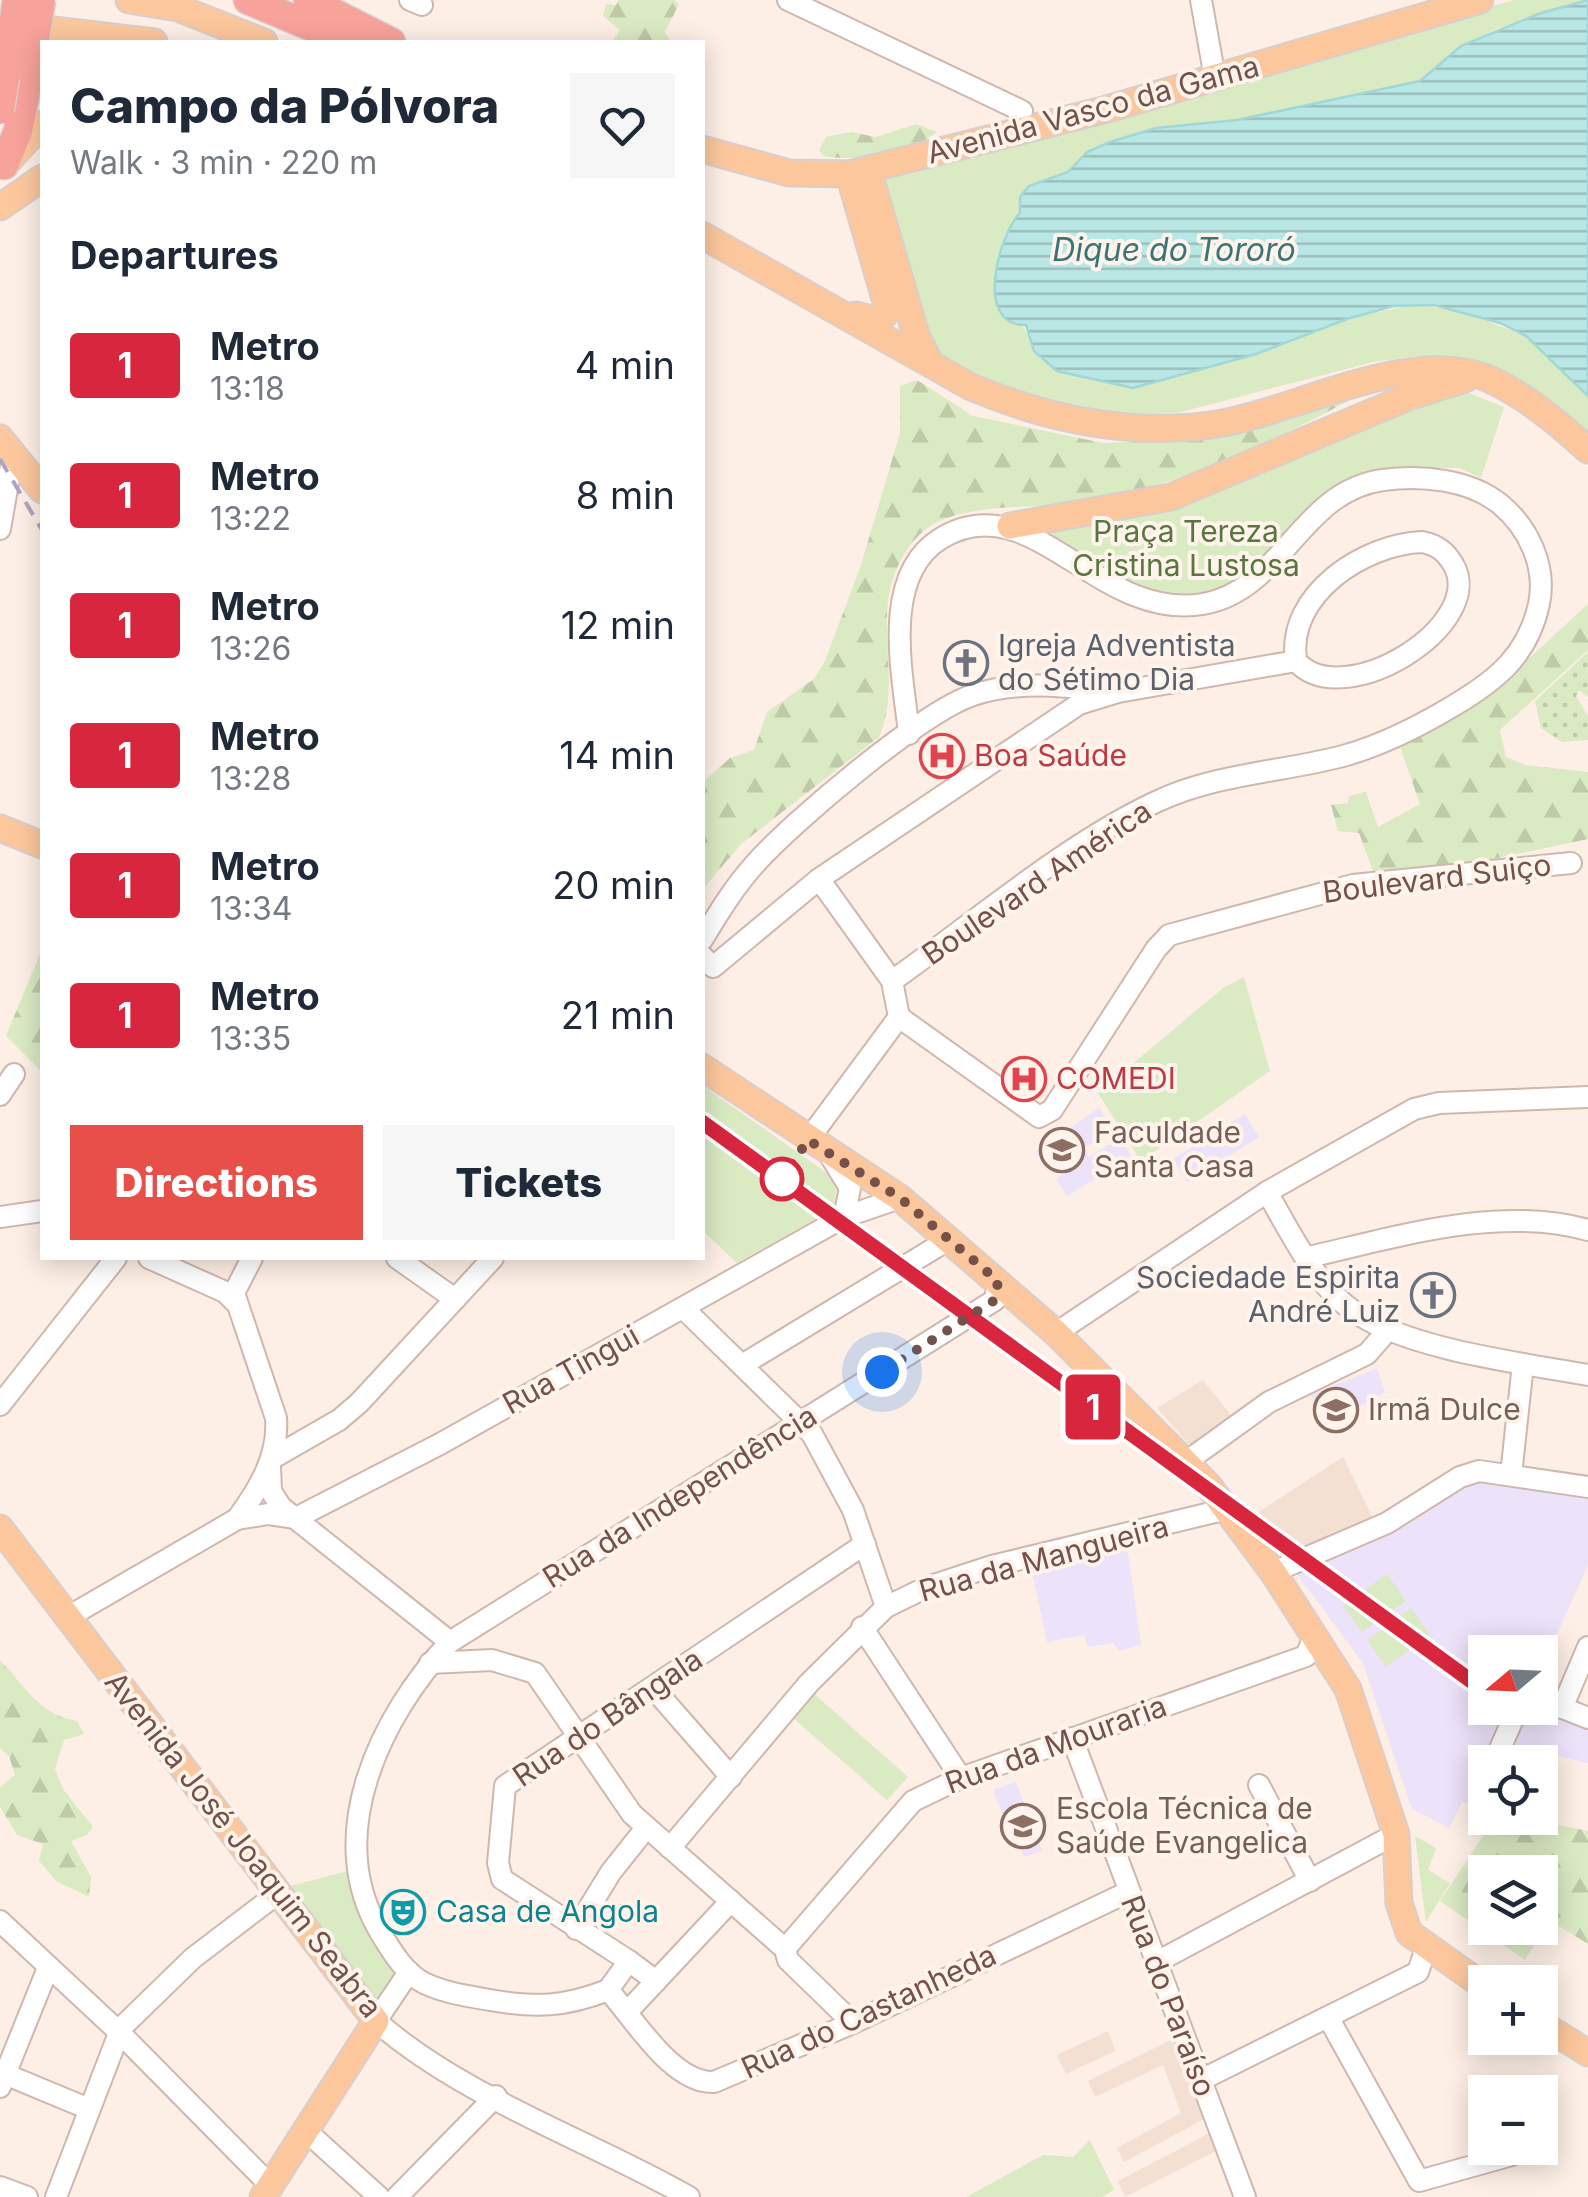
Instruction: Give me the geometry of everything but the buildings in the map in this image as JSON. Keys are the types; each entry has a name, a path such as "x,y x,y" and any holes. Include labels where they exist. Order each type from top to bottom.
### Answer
{"highway":[{"path":"0,110 18,0"},
{"path":"2,170 18,131 40,0"},
{"path":"248,0 343,40"},
{"path":"308,0 388,40"}],"main road":[{"path":"129,0 178,8 259,40"},
{"name":"Avenida Vasco da Gama","path":"705,150 789,173 858,172 1215,78 1480,0"},
{"path":"0,24 137,40"},
{"path":"2,170 40,126"},
{"path":"832,307 872,322 886,316 888,309 858,172"},
{"path":"858,172 930,364"},
{"path":"1,206 40,179"},
{"path":"705,237 930,364 1017,406 1075,421 1143,429 1225,422 1398,374 1438,370 1477,376 1511,392 1588,450"},
{"path":"1010,526 1171,496 1408,397 1477,376"},
{"path":"0,428 6,446 40,488"},
{"path":"2,832 40,844"},
{"path":"705,1069 900,1198 1056,1333 1227,1509 1348,1688 1396,1834 1402,1919 1409,1933 1468,1976"},
{"name":"Avenida José Joaquim Seabra","path":"0,1528 376,2021"},
{"path":"266,2191 376,2021"},
{"path":"1558,2034 1588,2053"}],"street":[{"path":"788,0 1022,111"},
{"path":"1201,0 1215,78"},
{"path":"0,529 6,446"},
{"name":"Boulevard América","path":"892,981 1096,836 1162,799 1190,788 1342,756 1388,741 1446,710 1500,676 1518,656 1534,629 1541,595 1539,566 1528,536 1512,514 1470,487 1443,481 1389,479 1348,490 1315,512 1251,584 1233,596 1185,606 1139,601 1010,526"},
{"path":"909,734 902,636 908,578 918,558 952,532 980,524 1010,526"},
{"path":"1422,542 1448,555 1460,584 1458,600 1443,627 1356,678 1326,680 1305,671 1296,661 1297,639 1317,596 1350,563 1395,543 1422,542"},
{"path":"705,959 714,967 820,879 1079,704 1118,692 1296,661"},
{"path":"705,936 755,864 909,734 951,706 988,692 1045,684 1118,692"},
{"name":"Boulevard Suiço","path":"898,1018 1039,1117 1052,1110 1156,949 1169,936 1318,892 1570,864"},
{"path":"820,879 892,981 898,1018 818,1147 850,1188 844,1218"},
{"path":"0,1095 14,1074"},
{"path":"1056,1333 1267,1192 1414,1109 1438,1103 1588,1098"},
{"path":"1267,1192 1309,1258 1350,1309 1387,1331 1524,1364 1588,1374"},
{"name":"Rua Tingui","path":"296,1518 844,1218 900,1198"},
{"path":"0,1217 40,1212"},
{"path":"1309,1258 1496,1220 1536,1220 1588,1230"},
{"path":"742,1365 948,1240"},
{"path":"0,1405 114,1260"},
{"path":"154,1260 218,1288 236,1303"},
{"path":"251,1260 239,1281 236,1303 276,1418 292,1434 308,1438"},
{"path":"399,1260 455,1299"},
{"path":"237,1519 271,1459 359,1402 491,1260"},
{"path":"218,1288 239,1281"},
{"name":"Rua da Independência","path":"409,1972 391,1950 366,1902 356,1850 358,1820 373,1761 416,1679 450,1642 995,1300 998,1281"},
{"path":"683,1308 801,1422 842,1487 886,1607"},
{"path":"1184,1464 1269,1402 1368,1354 1387,1331"},
{"path":"1512,1475 1524,1364"},
{"path":"276,1418 271,1492 296,1518 450,1642"},
{"path":"1273,1572 1386,1523 1460,1477 1479,1471 1588,1486"},
{"name":"Rua da Mangueira","path":"670,1848 862,1626 886,1607 925,1588 992,1566 1227,1509"},
{"path":"68,1617 237,1519 268,1514 296,1518"},
{"name":"Rua do Bângala","path":"656,1980 509,1885 498,1862 505,1786 654,1690 865,1544"},
{"path":"862,1626 961,1778"},
{"name":"Rua da Mouraria","path":"785,1949 913,1801 961,1778 1306,1656 1315,1634"},
{"path":"1562,1708 1588,1647"},
{"path":"430,1663 492,1660 536,1673 622,1801 646,1828 785,1949 788,1960 853,2022"},
{"path":"654,1690 731,1776"},
{"path":"1558,1706 1588,1718"},
{"name":"Rua do Paraíso","path":"1072,1738 1245,2197"},
{"path":"1259,1786 1310,1881"},
{"path":"576,1928 611,1872 646,1828"},
{"path":"1156,1964 1396,1834"},
{"name":"Rua do Castanheda","path":"628,2011 673,2064 703,2082 714,2082 853,2022 1128,1892"},
{"path":"56,2197 119,2032 150,1996 193,1958 277,1894"},
{"path":"608,1990 628,2011 731,1901"},
{"path":"0,1921 119,2032 266,2191"},
{"path":"1201,2080 1418,1972 1426,1948"},
{"path":"376,2021 409,1972 421,1982 461,1996 529,2008 576,2003 608,1990 629,1962"},
{"path":"48,1968 2,2078 89,2108"},
{"path":"1328,2016 1419,2181 1476,2165"},
{"name":"Avenida José Joaquim Seabra","path":"376,2021 406,2046 689,2197"},
{"path":"397,2197 496,2096"},
{"path":"305,2130 379,2197"},
{"path":"0,2187 27,2197"}],"shaded area":[{"name":"Faculdade Santa Casa","path":"1099,1108 1114,1129 1084,1148 1089,1157 1119,1138 1131,1156 1067,1196 1056,1179 1081,1162 1077,1155 1050,1172 1036,1152"},
{"path":"1245,1114 1259,1137 1187,1182 1173,1159"},
{"name":"Irmã Dulce","path":"1377,1368 1385,1392 1326,1426 1311,1395"},
{"path":"1203,1380 1234,1419 1193,1449 1157,1408"},
{"path":"1343,1457 1373,1518 1286,1559 1254,1515"},
{"path":"1482,1480 1588,1494 1588,1565 1557,1635 1468,1635 1468,1725 1503,1725 1495,1745 1468,1745 1468,1804 1462,1802 1449,1828 1412,1809 1363,1663 1294,1570"},
{"path":"1126,1539 1141,1645 1119,1651 1113,1643 1088,1647 1084,1635 1047,1642 1031,1567"},
{"path":"1558,1716 1588,1723 1588,1763 1558,1756 1558,1745 1514,1745 1521,1725 1558,1725"},
{"name":"Escola Técnica de Saúde Evangelica","path":"1016,1782 1042,1851 1024,1857 1009,1813 1003,1815 993,1790"},
{"path":"1108,2031 1115,2051 1066,2074 1057,2055"},
{"path":"1179,2036 1208,2117 1124,2162 1117,2148 1181,2113 1163,2065 1095,2097 1088,2081"},
{"path":"1214,2131 1220,2149 1125,2197 1118,2181"}],"green space":[{"path":"618,0 674,0 679,4 665,32 670,40 613,40 620,30 603,16 606,4 616,5"},
{"path":"1514,0 1587,0 1499,28 1462,46 1420,81 1237,120 1156,128 1087,152 1068,172 1024,191 1020,213 996,275 1039,357 1057,371 1134,388 1256,354 1347,319 1416,304 1466,313 1526,336 1588,396 1588,445 1450,358 1417,356 1373,362 1177,413 1113,416 1045,409 914,347 874,175"},
{"path":"916,124 937,132 912,146 883,155 837,158 823,156 819,150 826,137 851,132 876,137"},
{"name":"Praça Tereza Cristina Lustosa","path":"917,380 973,416 1103,443 1182,440 1348,401 1257,447 1161,484 1076,504 974,511 955,515 924,530 905,553 891,587 887,608 888,695 879,737 741,844 705,887 705,780 730,758 754,750 767,712 814,679 825,661 861,565 900,433 900,386"},
{"name":"Praça Tereza Cristina Lustosa","path":"1461,390 1504,407 1481,478 1460,468 1385,468 1352,478 1312,504 1250,571 1221,588 1187,598 1144,598 1049,540 1054,528"},
{"path":"1588,604 1588,650 1500,730 1506,757 1525,765 1588,772 1588,839 1383,882 1381,872 1373,871 1359,833 1338,831 1331,805 1348,803 1349,796 1366,792 1378,827 1420,804 1398,741 1500,685"},
{"path":"1588,652 1588,697 1579,690 1576,696 1588,716 1588,740 1562,742 1541,728 1535,701"},
{"path":"40,954 40,1070 6,1036"},
{"path":"1244,977 1270,1071 1141,1161 1098,1093 1223,988"},
{"path":"705,1087 838,1181 833,1209 737,1263 705,1233"},
{"path":"1387,1574 1406,1601 1362,1632 1343,1606"},
{"path":"1411,1608 1430,1635 1386,1667 1367,1640"},
{"path":"0,1660 43,1706 77,1721 84,1734 64,1740 55,1769 63,1789 93,1827 87,1835 71,1841 91,1877 89,1897 56,1881 39,1861 43,1844 17,1835 0,1807 0,1787 15,1775 9,1756 0,1748"},
{"path":"812,1692 908,1777 887,1800 791,1716"},
{"path":"1558,1825 1588,1831 1588,1944 1558,1926 1558,1855 1470,1855 1484,1835 1558,1835"},
{"path":"1415,1836 1436,1848 1428,1870 1450,1883 1426,1922"},
{"path":"1468,1859 1468,1920 1440,1901"},
{"path":"352,1870 400,1975 374,2005 283,1888"},
{"path":"1503,1945 1534,1945 1525,1960"},
{"path":"1090,2140 1114,2190 1102,2197 966,2197 1043,2155 1073,2157"}],"water":[{"name":"Dique do Tororó","path":"1588,0 1588,396 1526,336 1500,323 1434,305 1394,306 1347,319 1256,354 1133,388 1057,371 1034,351 1026,325 1010,321 1000,311 995,278 1005,240 1020,213 1020,197 1029,186 1068,172 1087,152 1156,128 1237,120 1420,81 1461,46 1538,14"}],"railway":[{"path":"0,459 40,527"}],"metro line":[{"name":"1","path":"705,1124 1468,1679"}],"place":[{"name":"Igreja Adventista do Sétimo Dia","path":"966,663"},
{"name":"Boa Saúde","path":"942,756"},
{"name":"COMEDI","path":"1024,1079"},
{"name":"Faculdade Santa Casa","path":"1062,1150"},
{"name":"Sociedade Espirita André Luiz","path":"1433,1295"},
{"name":"Irmã Dulce","path":"1336,1410"},
{"name":"Escola Técnica de Saúde Evangelica","path":"1023,1826"},
{"name":"Casa de Angola","path":"403,1912"}],"route":[{"path":"782,1179 808,1140 900,1198 998,1281 995,1300 882,1372"}]}
